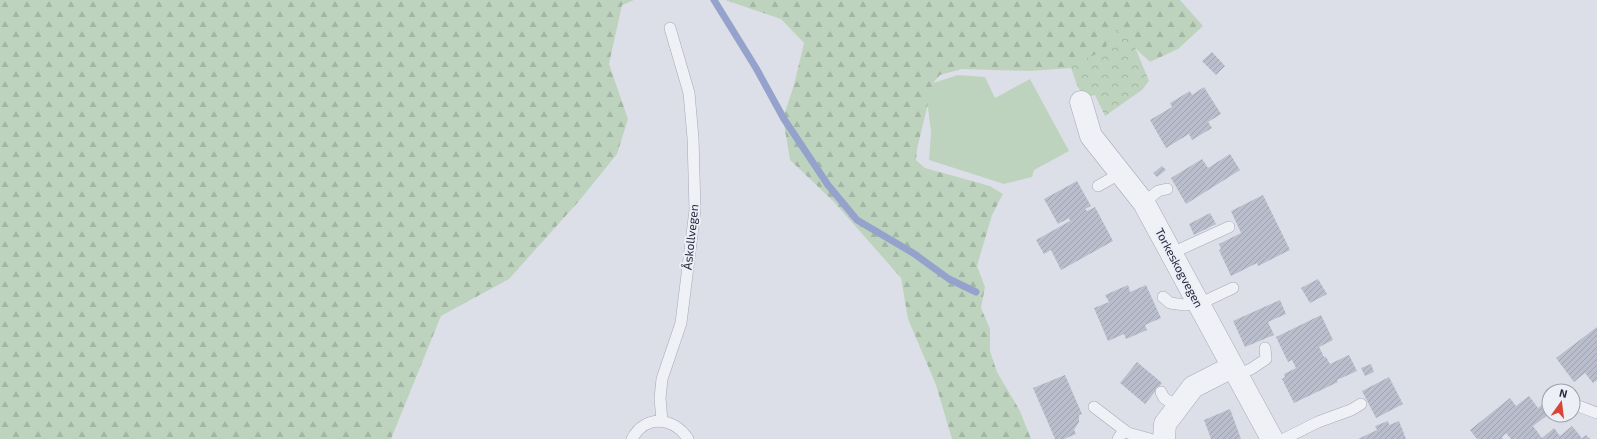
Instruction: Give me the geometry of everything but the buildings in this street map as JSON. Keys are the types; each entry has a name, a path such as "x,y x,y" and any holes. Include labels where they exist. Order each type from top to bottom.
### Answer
{"street":[{"name":"Torkeskogvegen","path":"1081,102 1091,136 1144,203 1272,439"},
{"path":"1164,439 1166,424 1193,387 1235,371"}],"lane":[{"name":"Åskollvegen","path":"662,421 660,398 662,379 681,323 695,210 693,138 689,93 670,28"},
{"path":"1098,186 1120,173"},
{"path":"1144,203 1158,191 1167,189"},
{"path":"1172,253 1229,227"},
{"path":"1163,297 1170,303 1185,305 1199,304 1232,288"},
{"path":"1235,371 1251,369 1266,359 1265,348"},
{"path":"1161,392 1164,398 1178,407"},
{"path":"1284,439 1318,422 1351,410 1360,404"},
{"path":"1094,407 1121,435 1128,434 1150,439"},
{"path":"1581,407 1597,413"},
{"path":"632,439 640,428 650,422 662,421 673,424 683,431 688,439"}],"green space":[{"path":"0,0 634,0 622,5 609,64 628,119 617,154 579,201 509,279 441,316 391,439 0,439"},
{"path":"725,0 1180,0 1203,26 1178,49 1150,62 1132,45 1094,58 1073,68 1029,71 962,69 940,75 933,83 917,149 916,160 925,168 990,186 1003,194 992,215 977,266 985,287 981,308 990,329 990,351 997,372 1020,411 1031,439 952,439 936,385 908,319 901,278 834,202 790,160 783,118 794,85 804,43 781,19"},
{"path":"1120,26 1130,28 1135,47 1149,81 1142,90 1105,116 1095,95 1084,98 1077,85 1070,65 1099,53 1106,47 1109,37"},
{"path":"958,75 985,77 995,98 1030,79 1069,151 1034,170 1032,177 1004,184 929,160 931,132 927,100 933,83"}],"waterway":[{"path":"714,0 756,68 784,119 828,185 857,220 913,253 949,279 976,292"}]}
